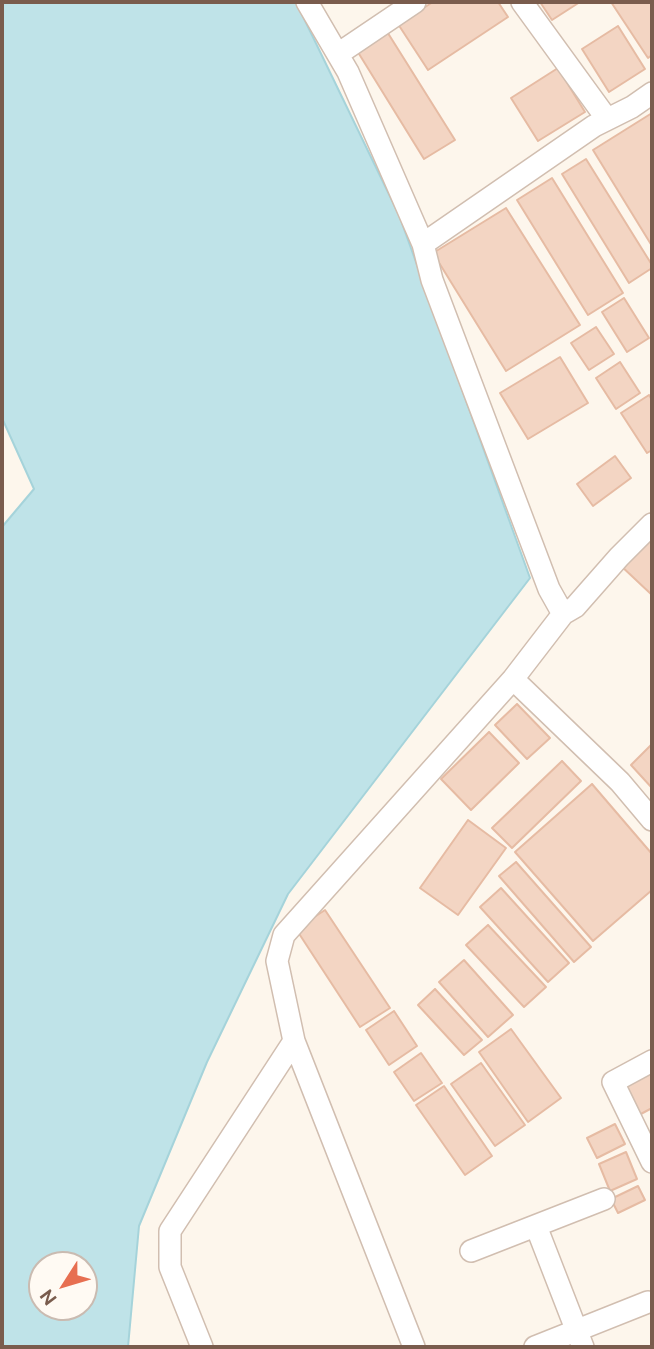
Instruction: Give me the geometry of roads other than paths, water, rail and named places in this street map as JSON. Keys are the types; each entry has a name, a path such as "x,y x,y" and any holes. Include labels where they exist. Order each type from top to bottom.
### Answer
{"street":[{"path":"307,2 348,72 423,244 432,280 549,589 563,614"},
{"path":"338,54 415,2"},
{"path":"523,2 607,119"},
{"path":"423,244 594,126 632,107 652,93"},
{"path":"414,1347 294,1041 276,961 284,934 513,679 563,614 575,607 619,556 652,524"},
{"path":"513,679 620,782 652,820"},
{"path":"202,1347 170,1267 170,1231 294,1041"},
{"path":"652,1062 613,1082 652,1162"},
{"path":"471,1251 604,1199"},
{"path":"536,1226 580,1339"},
{"path":"535,1347 580,1339 648,1302"}],"water":[{"path":"2,2 296,2 399,215 530,578 288,894 207,1062 139,1226 128,1347 2,1347 2,527 34,489 2,418"}]}
